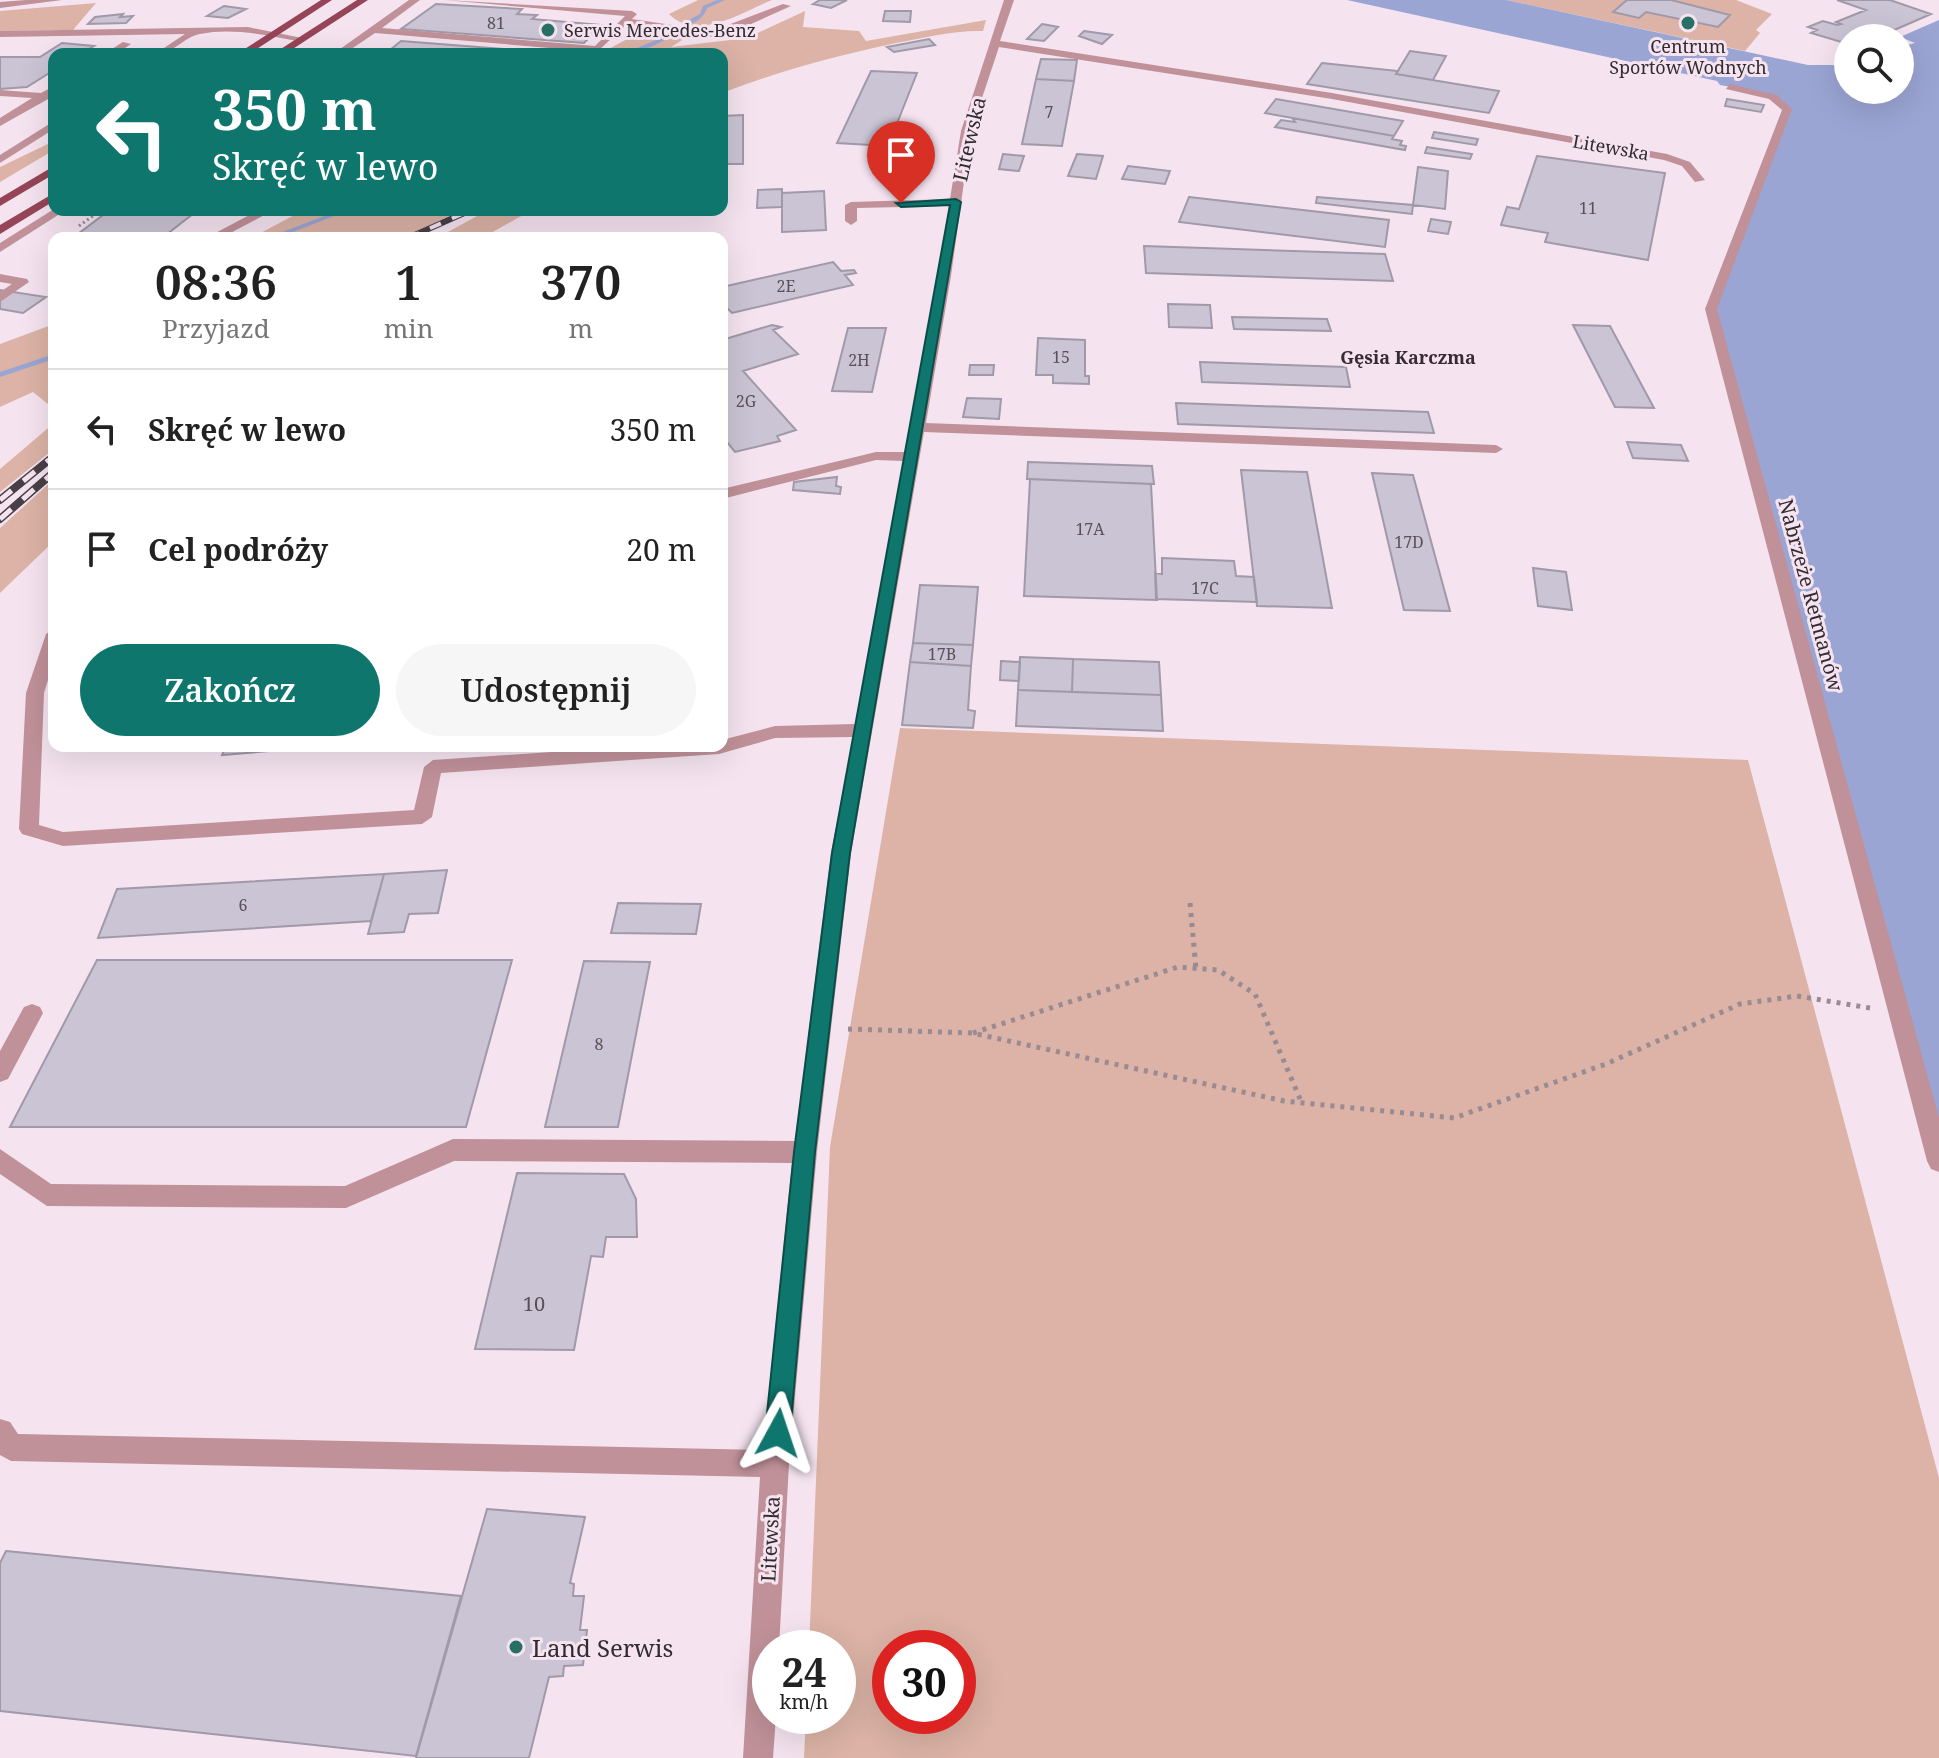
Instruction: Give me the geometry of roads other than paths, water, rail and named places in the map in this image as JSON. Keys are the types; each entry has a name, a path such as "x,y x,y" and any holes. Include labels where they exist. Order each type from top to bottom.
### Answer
{"main road":[{"path":"252,48 327,0"},
{"path":"288,48 363,0"},
{"path":"0,203 48,173"},
{"path":"0,230 48,200"}],"street":[{"path":"0,5 57,0"},
{"path":"347,48 415,0"},
{"path":"449,0 632,14 598,48"},
{"name":"Litewska","path":"758,1758 775,1464 805,1152 841,853 966,131 1009,0"},
{"path":"625,21 712,34 728,31 786,6"},
{"path":"0,34 248,30 302,39"},
{"path":"373,30 585,48"},
{"path":"169,48 194,32"},
{"name":"Litewska","path":"994,43 1332,96 1667,157 1686,164 1699,180"},
{"path":"119,48 126,44"},
{"name":"Nabrzeże Retmanów","path":"1730,87 1773,97 1787,109 1711,309 1939,1161"},
{"path":"0,93 48,96"},
{"path":"0,123 48,96"},
{"path":"0,160 48,128"},
{"path":"851,221 851,205 956,202"},
{"path":"0,248 51,216"},
{"path":"224,232 256,216"},
{"path":"0,278 23,282 0,298"},
{"path":"915,427 1496,449"},
{"path":"728,493 876,456 910,457"},
{"path":"48,653 35,693 29,829 63,839 422,817 433,767 648,752"},
{"path":"728,745 775,732 864,730"},
{"path":"0,1072 32,1013"},
{"path":"0,1160 47,1195 346,1197 453,1150 805,1152"},
{"path":"0,1432 11,1447 775,1464"}],"water":[{"path":"1347,0 1506,0 1808,65 1834,65 1834,104 1914,104 1914,31 1939,20 1939,1127 1715,309 1791,109 1774,95 1720,85 1717,81"}],"waterway":[{"path":"684,25 702,15 705,7 722,0"},
{"path":"641,48 670,36 674,30"},
{"path":"287,232 330,216"},
{"path":"0,375 48,358"}],"railway":[{"path":"422,232 458,216"},
{"path":"0,500 48,461"},
{"path":"0,519 48,477"}],"place":[{"name":"Centrum Sportów Wodnych","path":"1688,23"},
{"name":"Serwis Mercedes-Benz","path":"548,30"},
{"name":"Land Serwis","path":"516,1647"}],"district":[{"name":"Gęsia Karczma","path":"1408,357"}]}
